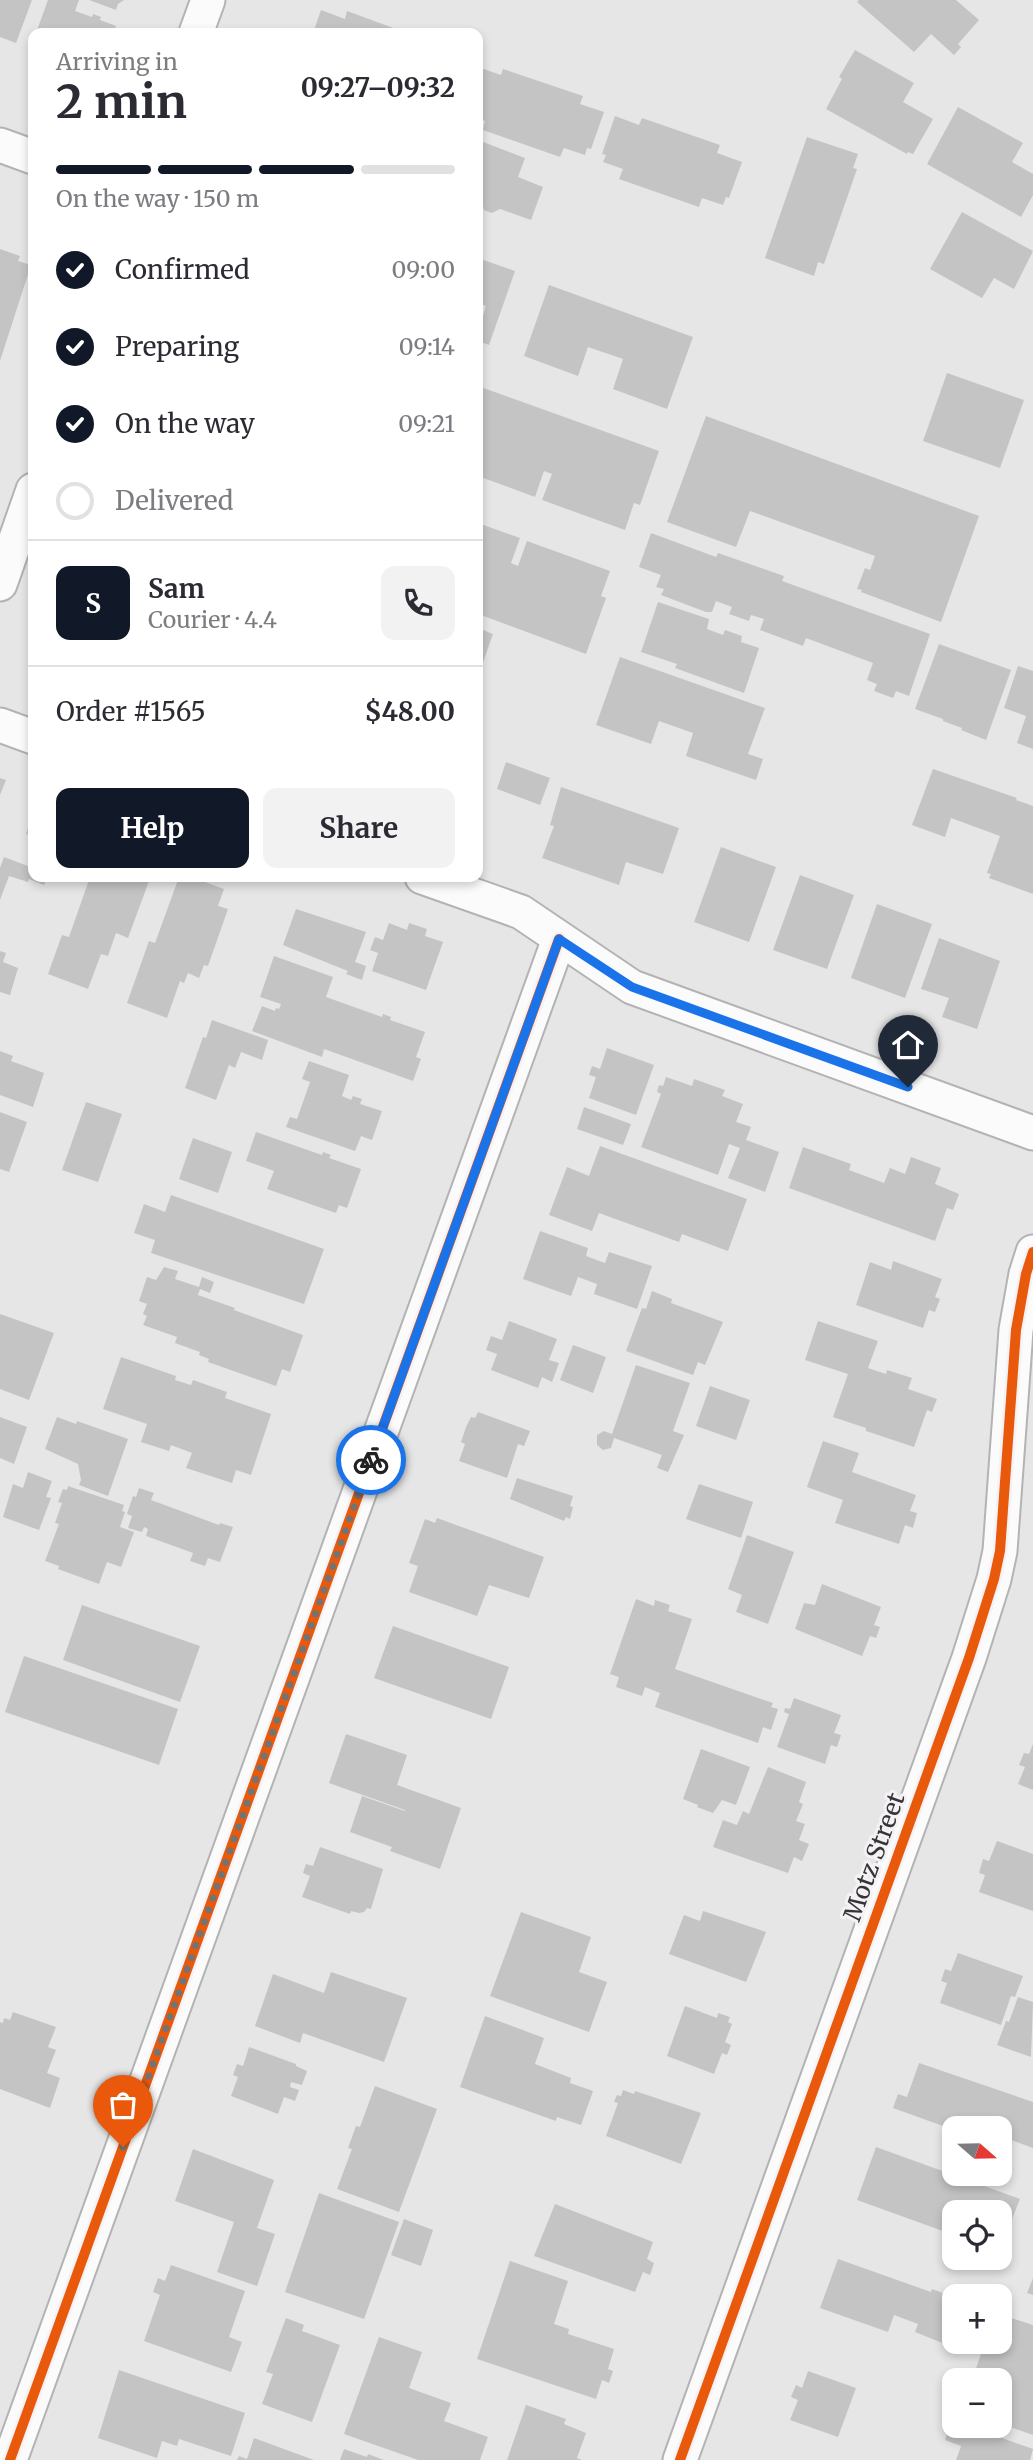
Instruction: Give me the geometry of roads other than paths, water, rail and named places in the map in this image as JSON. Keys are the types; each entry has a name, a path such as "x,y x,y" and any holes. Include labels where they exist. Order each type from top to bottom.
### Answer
{"street":[{"path":"198,28 208,0"},
{"path":"0,145 28,155"},
{"path":"0,584 28,504"},
{"path":"0,725 28,735"},
{"path":"436,882 521,912 632,987 1033,1133"},
{"path":"10,2460 559,939"},
{"name":"Motz Street","path":"680,2460 969,1658 994,1579 1000,1551 1016,1330 1026,1274 1033,1252"}]}
